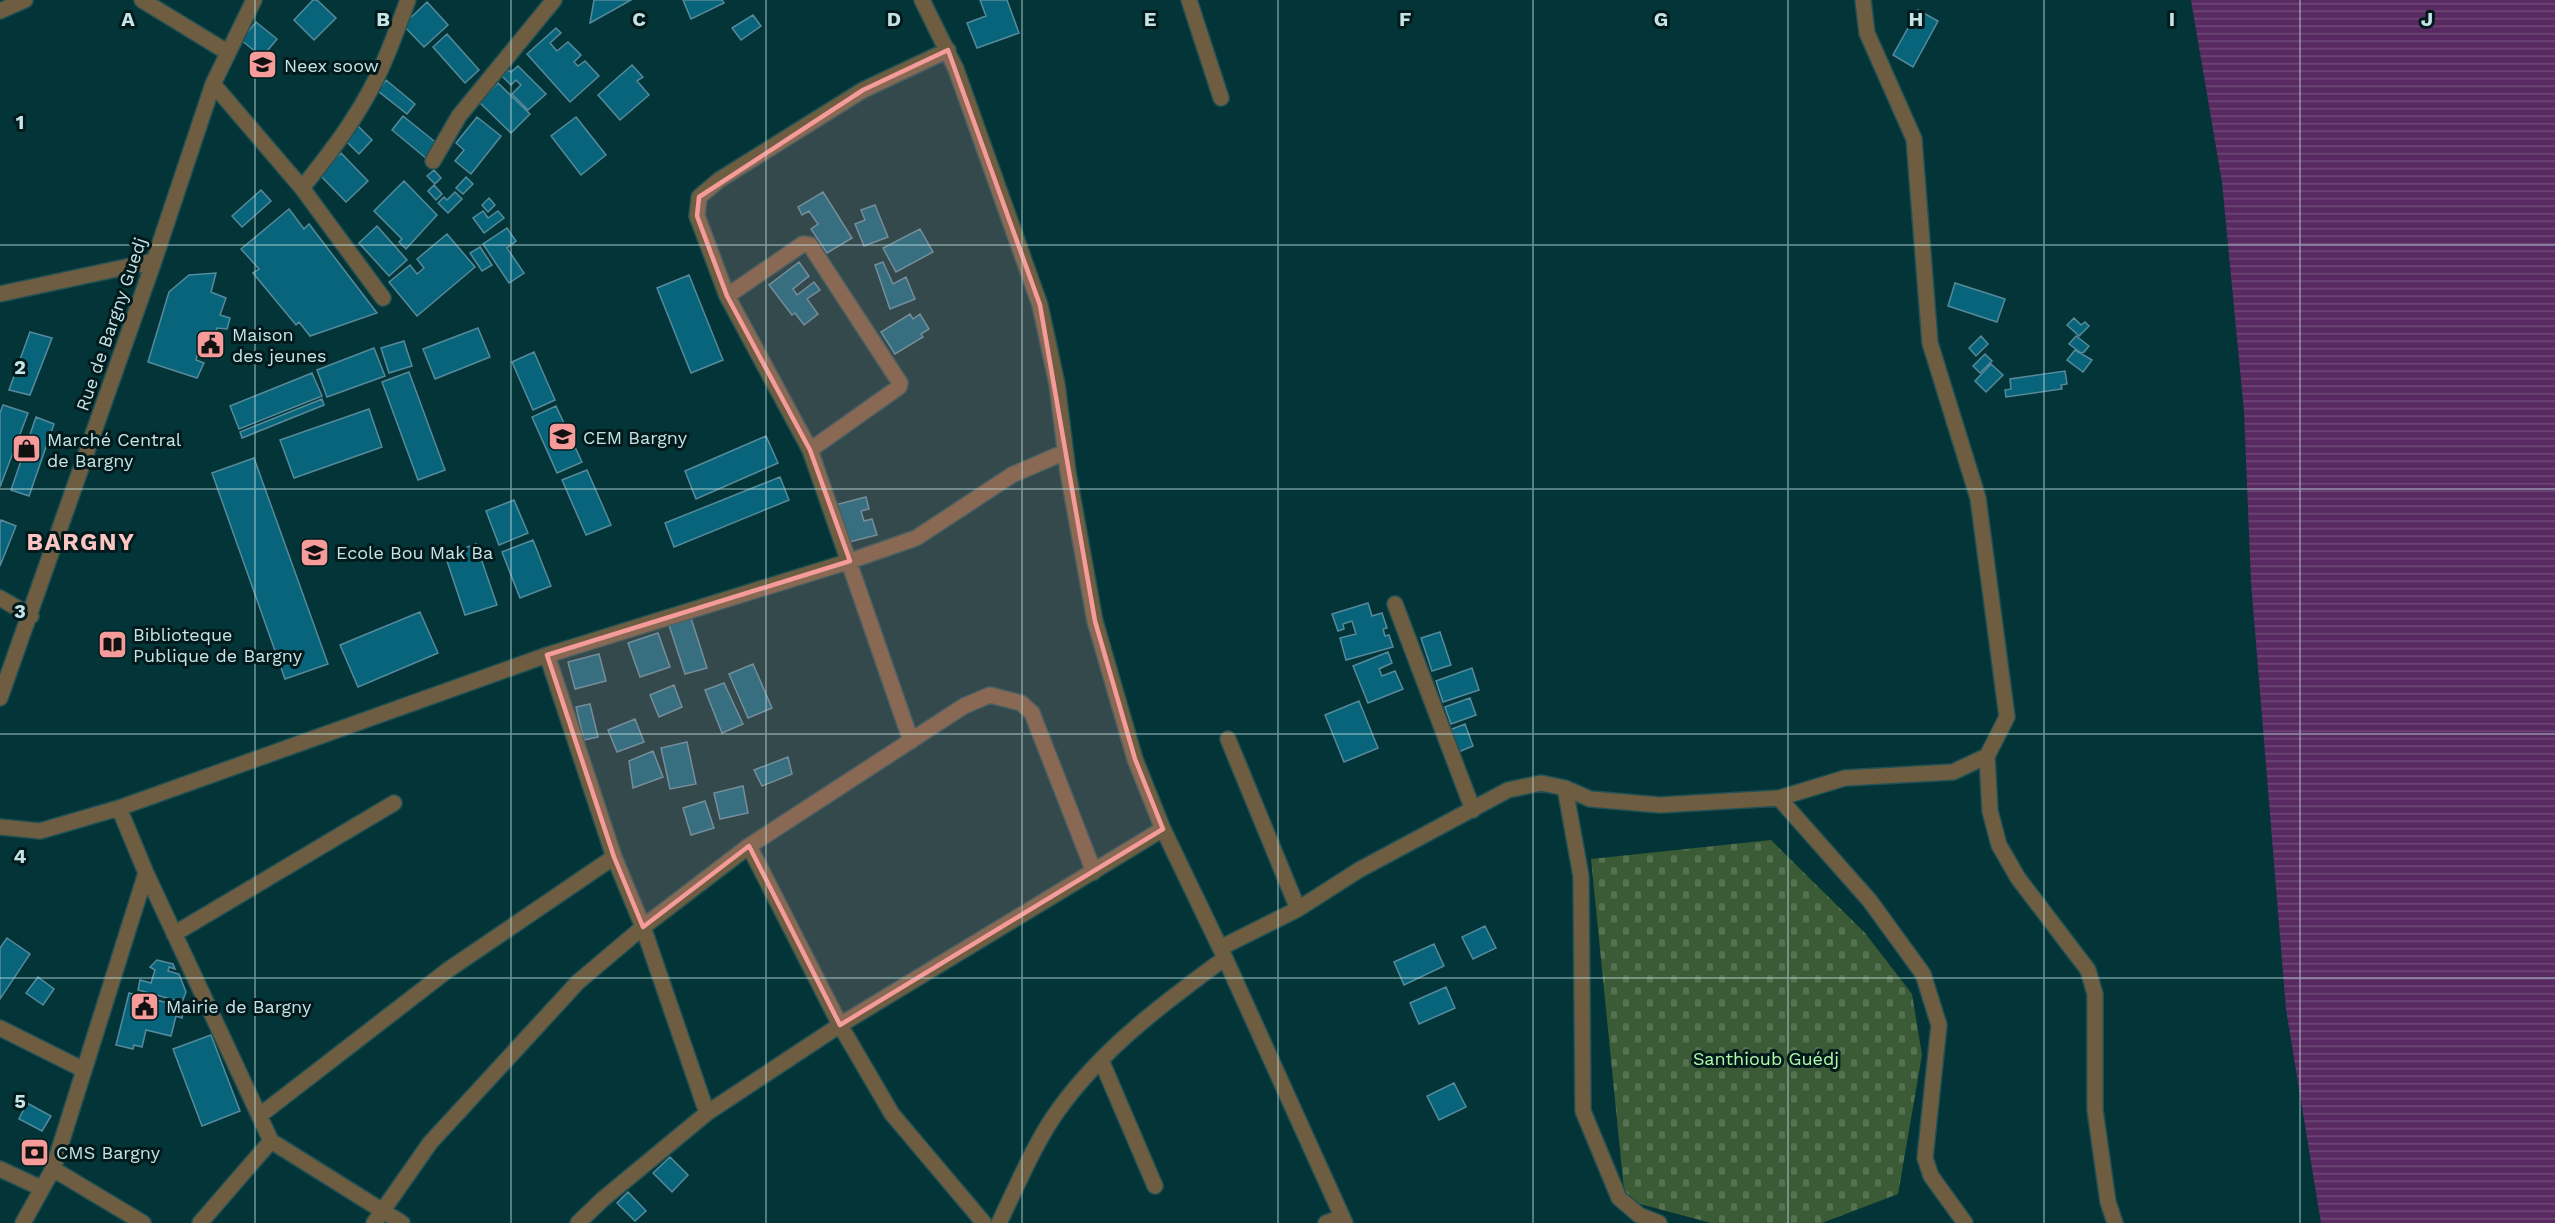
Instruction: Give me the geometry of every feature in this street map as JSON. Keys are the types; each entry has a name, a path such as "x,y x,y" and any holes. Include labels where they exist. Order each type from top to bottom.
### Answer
{"street":[{"path":"0,11 25,0"},
{"path":"142,0 227,52"},
{"name":"Rue de Bargny Guedj","path":"0,698 31,616 213,84 254,0"},
{"path":"302,188 336,146 364,102 378,76 408,0"},
{"path":"433,161 459,116 554,0"},
{"path":"922,0 948,50 1040,305 1057,384 1065,452 1095,621 1135,759 1163,829 1344,1220 1326,1223"},
{"path":"1189,0 1221,98"},
{"path":"1863,0 1866,33 1914,139 1930,343 1978,498 2007,717 1987,756 1990,811 1999,845 2018,878 2088,969 2095,994 2095,1110 2108,1202 2115,1223"},
{"path":"911,741 810,450 727,296 697,216 699,197 719,180 863,90 948,50"},
{"path":"213,84 302,188 383,298"},
{"path":"727,296 802,244 810,245 900,383 899,387 810,450"},
{"path":"0,294 154,261"},
{"path":"0,827 40,831 119,808 547,655 850,561 916,538 1012,475 1065,452"},
{"path":"0,598 31,616"},
{"path":"1395,604 1473,810"},
{"path":"547,655 614,857 643,927 707,1113"},
{"path":"378,1217 430,1143 578,982 643,927 749,846 964,706 990,694 1021,704 1032,713 1094,872"},
{"path":"1228,739 1298,909"},
{"path":"999,1223 1058,1110 1101,1060 1158,1007 1222,953 1359,870 1508,790 1541,783 1565,788 1590,799 1660,805 1779,798 1845,778 1953,772 1987,756"},
{"path":"1565,788 1581,876 1583,1111 1619,1198 1639,1215 1659,1223"},
{"path":"1779,798 1870,901 1923,974 1939,1025 1925,1158 1930,1176 1965,1223"},
{"path":"174,934 394,803"},
{"path":"119,808 146,873 271,1141 378,1217 402,1223"},
{"path":"578,1223 603,1199 707,1113 840,1025 1163,829"},
{"path":"749,846 840,1025 892,1113 984,1223"},
{"path":"260,1116 448,970 614,857"},
{"path":"23,1223 52,1169 146,873"},
{"path":"0,1028 84,1070"},
{"path":"1101,1060 1155,1186"},
{"path":"200,1223 271,1141"},
{"path":"0,1169 41,1188"},
{"path":"52,1169 143,1223"}],"highlighted area":[{"path":"948,50 1040,305 1095,621 1135,759 1163,829 840,1025 749,846 643,927 614,857 547,655 850,561 810,450 727,296 697,216 699,197 863,90"}],"green space":[{"name":"Santhioub Guédj","path":"1771,840 1865,933 1912,994 1922,1055 1898,1194 1822,1223 1711,1223 1625,1200 1591,859"}],"shaded area":[{"path":"2191,0 2555,0 2555,1223 2321,1223 2286,1009 2251,582 2244,411 2222,182"}],"building":[{"path":"313,0 317,0 336,18 314,40 294,20"},
{"path":"594,0 631,0 590,23"},
{"path":"683,0 722,0 724,3 691,19"},
{"path":"980,0 1007,0 1019,33 977,48 967,23 986,16"},
{"path":"427,2 448,25 424,47 403,25"},
{"path":"1918,10 1938,21 1913,67 1893,55"},
{"path":"753,15 761,26 741,40 732,28"},
{"path":"256,22 277,39 262,57 241,40"},
{"path":"556,28 561,33 550,43 557,51 568,42 581,55 574,62 578,66 585,61 599,76 570,102 527,54"},
{"path":"447,34 479,70 465,83 433,47"},
{"path":"632,65 643,77 637,81 649,95 620,120 598,95"},
{"path":"518,66 546,94 528,110 512,94 521,85 516,80 511,85 502,76 508,70 511,72"},
{"path":"386,80 415,104 407,114 378,91"},
{"path":"498,83 530,114 511,133 479,102"},
{"path":"403,116 439,145 427,159 392,130"},
{"path":"477,117 501,136 471,174 455,161 464,150 456,143"},
{"path":"576,117 606,155 581,175 551,136"},
{"path":"358,126 372,140 359,154 344,139"},
{"path":"341,153 368,181 346,202 319,174"},
{"path":"434,170 441,178 435,184 427,176"},
{"path":"466,177 473,184 463,194 456,188"},
{"path":"404,181 437,215 406,249 399,242 402,239 374,211"},
{"path":"434,185 442,194 436,200 428,191"},
{"path":"261,190 271,201 242,227 232,216"},
{"path":"455,192 462,199 448,213 438,203 444,197 447,200"},
{"path":"823,192 852,238 827,253 811,229 818,224 809,211 802,215 798,207"},
{"path":"489,198 495,205 488,212 482,205"},
{"path":"875,205 888,237 864,246 855,224 865,220 861,210"},
{"path":"289,209 304,229 309,224 377,313 310,336 299,322 296,325 253,273 259,269 241,249"},
{"path":"483,211 488,218 498,211 504,218 484,233 473,218"},
{"path":"377,226 407,260 389,276 359,243"},
{"path":"507,228 516,241 507,248 524,273 509,283 483,244"},
{"path":"920,229 933,252 896,272 883,248"},
{"path":"447,234 475,267 417,316 389,282 410,265 417,274 424,268 417,259"},
{"path":"480,247 492,265 482,271 470,253"},
{"path":"799,262 809,276 793,289 797,295 814,282 820,290 807,299 818,314 804,325 795,313 792,315 769,285"},
{"path":"883,262 893,284 906,277 915,299 890,309 875,265"},
{"path":"216,273 211,292 226,298 220,315 230,318 227,329 217,328 209,355 198,352 196,360 204,363 197,378 148,362 169,292 189,275"},
{"path":"689,275 723,360 691,373 657,288"},
{"path":"1955,283 2005,299 1997,322 1948,306"},
{"path":"910,314 913,319 920,314 929,329 921,334 923,337 895,354 881,332"},
{"path":"2074,318 2081,325 2085,322 2089,326 2079,336 2067,325"},
{"path":"478,328 490,357 435,379 423,349"},
{"path":"30,332 52,338 30,395 9,390"},
{"path":"1981,336 1988,344 1976,356 1969,348"},
{"path":"2076,336 2089,346 2084,352 2081,353 2069,344"},
{"path":"404,341 412,366 389,373 381,348"},
{"path":"374,348 385,376 327,397 317,370"},
{"path":"2075,350 2092,360 2083,372 2067,360"},
{"path":"534,352 555,400 533,410 512,362"},
{"path":"1985,354 1992,361 1980,373 1973,366"},
{"path":"1991,364 2003,375 1986,392 1975,381"},
{"path":"2065,371 2067,384 2061,385 2062,389 2006,397 2005,390 2011,389 2010,379"},
{"path":"409,372 445,470 418,480 382,382"},
{"path":"312,373 322,396 239,429 230,406"},
{"path":"322,399 324,405 242,438 240,432"},
{"path":"3,405 28,413 0,487 0,413"},
{"path":"556,406 582,462 557,473 532,417"},
{"path":"369,409 382,447 294,478 280,440"},
{"path":"36,417 54,424 29,496 11,490"},
{"path":"766,436 778,463 696,499 685,471"},
{"path":"254,458 328,664 285,679 212,473"},
{"path":"587,470 611,525 586,535 562,480"},
{"path":"780,477 789,500 674,547 665,523"},
{"path":"866,497 869,509 861,511 864,521 872,519 877,535 845,543 835,505"},
{"path":"514,500 528,533 499,545 486,511"},
{"path":"1,520 16,526 0,566 0,523"},
{"path":"533,540 551,586 520,598 502,552"},
{"path":"476,544 497,605 465,615 445,555"},
{"path":"1368,603 1372,616 1382,613 1387,628 1383,629 1385,636 1389,635 1393,647 1346,660 1340,638 1356,634 1352,621 1343,624 1344,629 1338,631 1332,614"},
{"path":"420,612 438,653 358,687 340,645"},
{"path":"691,618 707,668 685,674 669,625"},
{"path":"1440,632 1451,665 1432,671 1421,638"},
{"path":"658,633 670,667 640,677 628,643"},
{"path":"1388,652 1392,663 1379,669 1382,676 1395,671 1403,689 1368,703 1353,666"},
{"path":"599,654 606,681 575,689 568,662"},
{"path":"753,664 772,708 748,718 729,674"},
{"path":"1472,668 1479,690 1443,702 1436,681"},
{"path":"724,683 743,724 722,733 705,690"},
{"path":"674,685 682,707 659,717 650,695"},
{"path":"1470,698 1476,715 1451,724 1445,707"},
{"path":"1359,701 1378,748 1344,762 1325,715"},
{"path":"590,704 598,737 584,740 576,707"},
{"path":"635,719 644,742 617,752 608,730"},
{"path":"1465,724 1473,746 1446,757 1437,735"},
{"path":"687,742 696,784 670,789 661,748"},
{"path":"653,751 663,777 633,788 629,761"},
{"path":"788,757 792,774 762,786 754,770"},
{"path":"743,786 748,813 720,819 714,793"},
{"path":"705,801 714,828 691,835 683,808"},
{"path":"1485,926 1496,948 1473,959 1462,937"},
{"path":"7,938 30,954 0,999 0,948"},
{"path":"1434,944 1444,966 1404,985 1394,962"},
{"path":"157,960 173,964 175,969 169,967 168,971 179,974 186,992 182,1002 138,990 140,980 151,983 155,970 150,967"},
{"path":"38,977 54,989 43,1005 26,993"},
{"path":"1446,987 1455,1008 1419,1024 1410,1003"},
{"path":"129,993 184,1007 182,1018 176,1016 171,1036 146,1030 142,1047 134,1045 133,1049 116,1045"},
{"path":"211,1035 240,1111 202,1126 173,1049"},
{"path":"1454,1083 1466,1107 1439,1120 1427,1096"},
{"path":"27,1103 51,1116 42,1131 19,1119"},
{"path":"670,1157 688,1175 672,1192 653,1173"},
{"path":"628,1192 646,1211 635,1221 617,1203"}],"place":[{"name":"Neex soow","path":"263,65"},
{"name":"Maison des jeunes","path":"211,344"},
{"name":"CEM Bargny","path":"562,437"},
{"name":"Marché Central de Bargny","path":"26,449"},
{"name":"Ecole Bou Mak Ba","path":"315,552"},
{"name":"Biblioteque Publique de Bargny","path":"112,644"},
{"name":"Mairie de Bargny","path":"145,1006"},
{"name":"CMS Bargny","path":"35,1152"}],"district":[{"name":"BARGNY","path":"81,542"}]}
